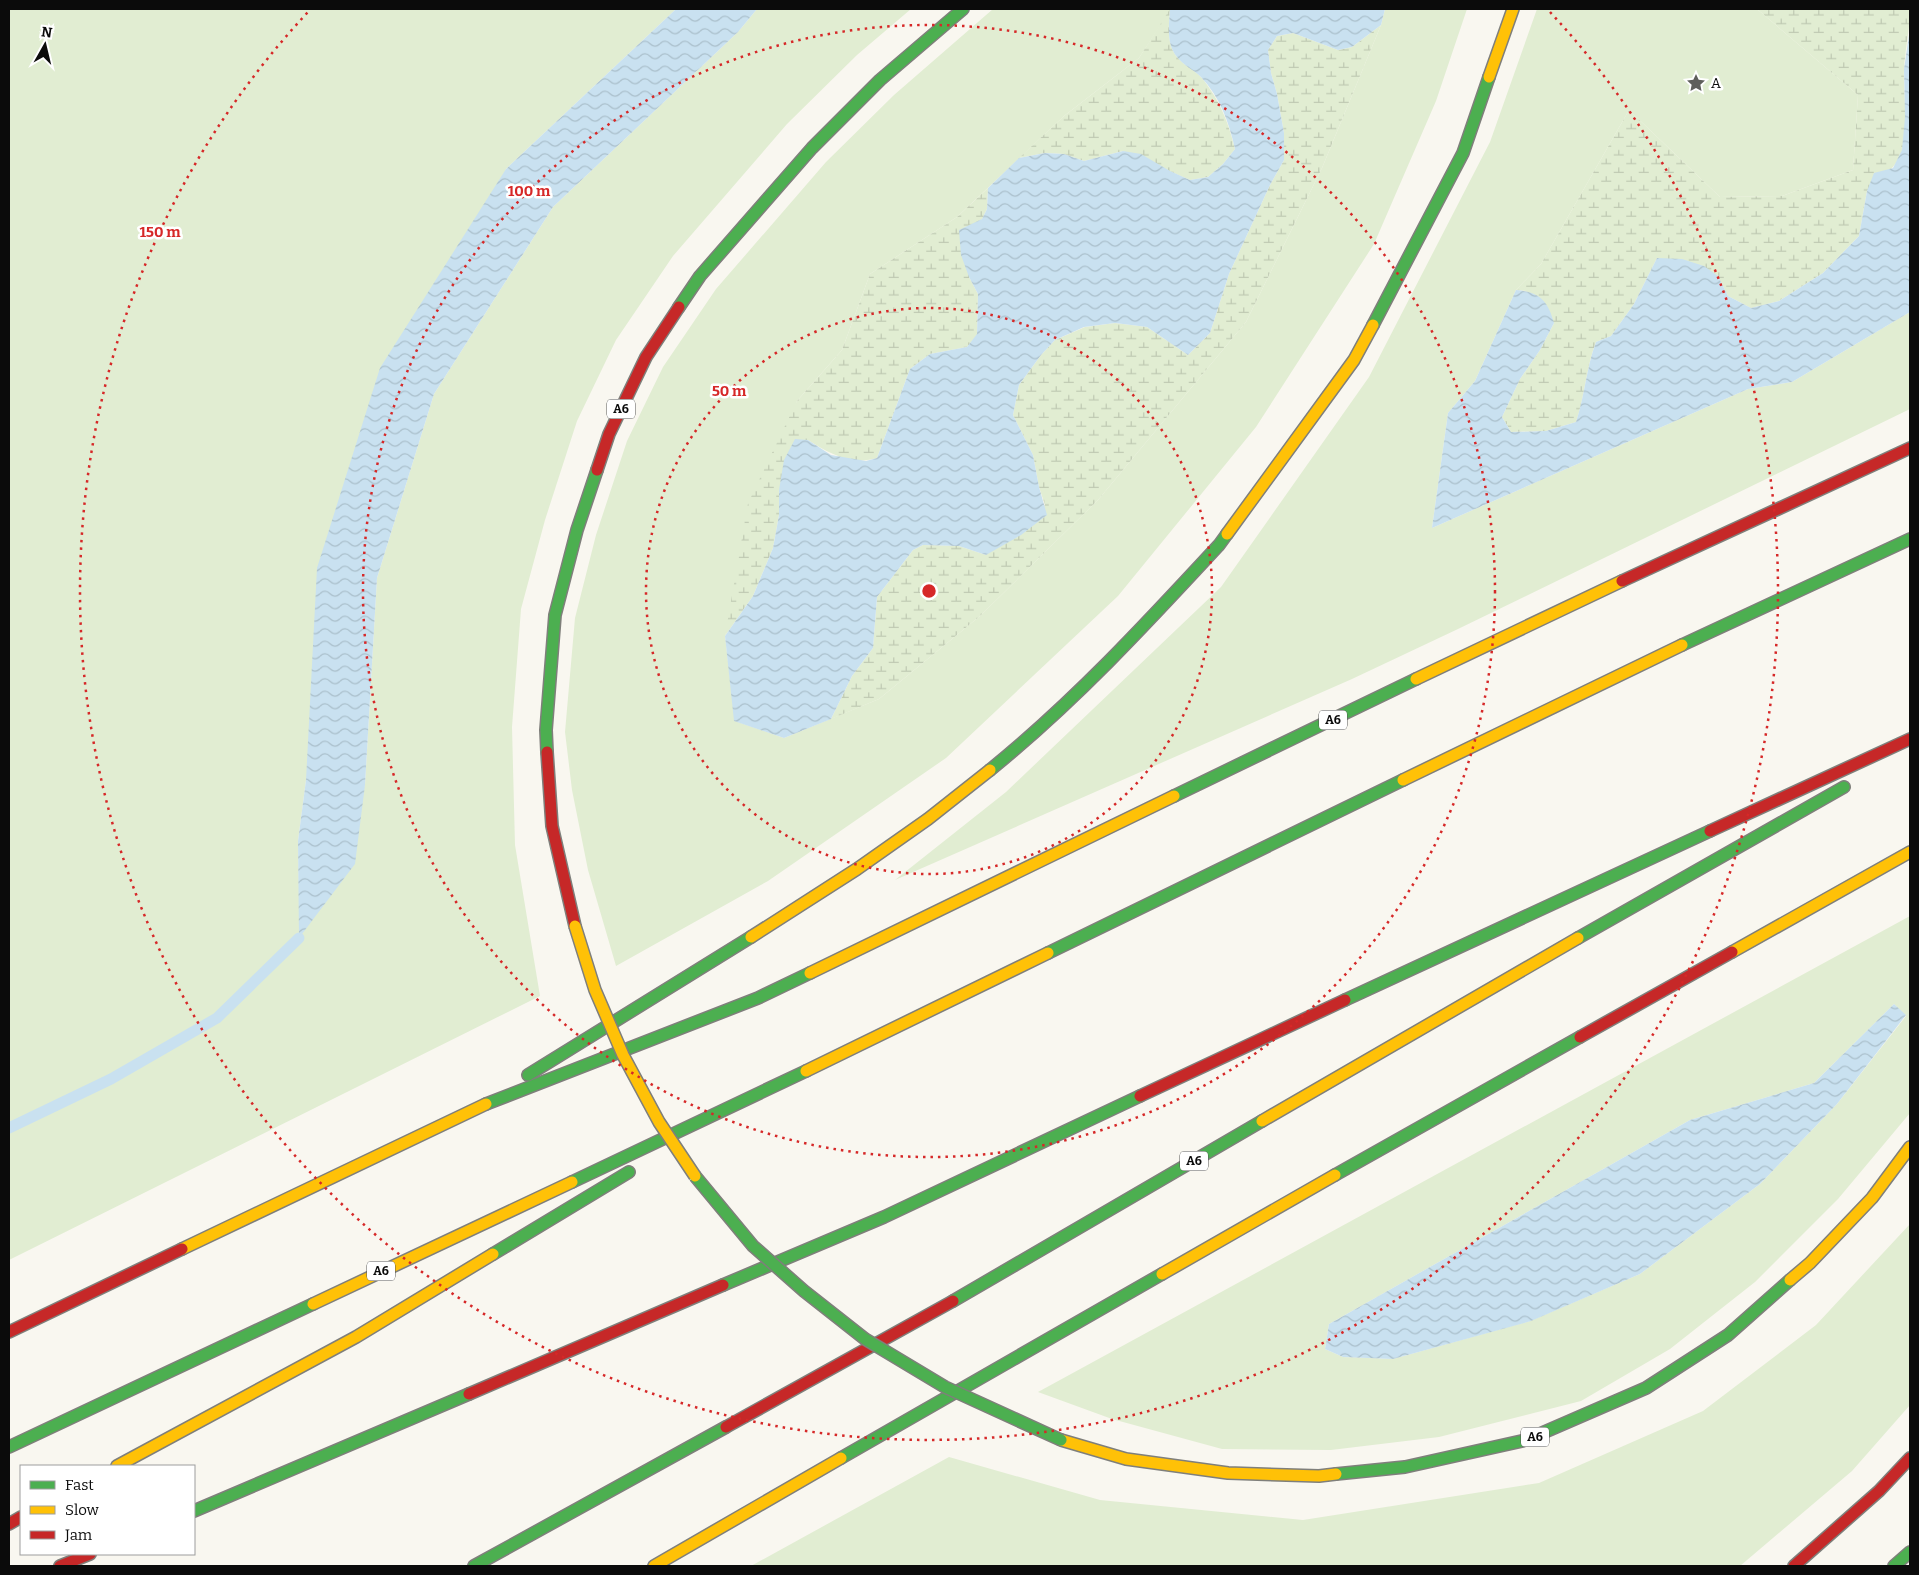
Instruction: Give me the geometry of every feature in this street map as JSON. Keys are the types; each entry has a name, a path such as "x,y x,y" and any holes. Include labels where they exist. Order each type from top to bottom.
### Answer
{"highway":[{"name":"A6","path":"963,9 880,80 812,148 700,276 646,357 609,434 577,530 555,615 546,730 552,826 566,892 595,990 623,1055 659,1122 700,1184 754,1246 804,1291 865,1339 945,1387 1060,1440 1126,1459 1228,1473 1319,1476 1406,1467 1526,1440 1646,1388 1728,1335 1810,1263 1872,1198 1910,1147"},
{"name":"A6","path":"469,1111 770,925 928,819 1026,741 1084,688 1130,642 1219,545 1354,360 1463,153 1513,9"},
{"name":"A6","path":"9,1332 469,1111 758,998 1563,608 1910,448"},
{"name":"A6","path":"9,1447 754,1096 1645,662 1910,539"},
{"path":"195,1511 884,1217 1516,919 1910,739"},
{"path":"1884,764 1910,749"},
{"name":"A6","path":"474,1566 920,1320 1480,994 1850,783"},
{"path":"654,1566 1407,1134 1910,852"},
{"name":"A6","path":"661,1152 754,1096"},
{"path":"119,1465 356,1336 636,1168"},
{"path":"1794,1566 1879,1491 1910,1458"},
{"path":"9,1524 20,1518"},
{"path":"1894,1566 1910,1552"},
{"path":"60,1566 88,1555"}],"green space":[{"path":"9,9 676,9 506,169 306,780 298,841 300,938 365,785 377,578 434,394 553,207 738,32 757,9 911,9 857,55 787,124 673,256 616,340 577,421 545,520 521,609 512,727 515,845 540,996 9,1260"},
{"path":"993,9 1171,9 1139,58 1064,116 957,217 870,274 842,350 797,401 725,636 735,721 784,738 879,699 980,616 1098,500 1246,322 1322,168 1381,25 1385,9 1467,9 1436,101 1374,244 1256,427 1118,596 946,758 768,881 616,966 588,870 572,790 565,732 575,618 596,535 627,441 663,367 716,289 826,162 894,95"},
{"path":"1170,9 1169,35 1174,53 1202,78 1219,103 1229,129 1235,149 1223,164 1208,177 1190,180 1123,151 1084,161 1064,154 1045,153 1019,158 1064,116 1139,58"},
{"path":"1537,9 1757,9 1858,95 1853,170 1782,196 1720,197 1629,110 1541,264 1516,290 1475,381 1448,413 1432,528 1748,389 1792,382 1910,312 1910,409 1352,679 895,880 1006,792 1221,587 1369,377 1490,142"},
{"path":"1757,9 1910,9 1904,70 1905,132 1902,151 1896,163 1867,191 1859,236 1823,273 1779,301 1751,308 1728,296 1718,276 1657,258 1634,304 1611,336 1596,342 1576,422 1546,431 1511,432 1502,417 1520,379 1540,350 1554,323 1526,291 1516,290 1541,264 1629,110 1720,197 1782,196 1853,170 1858,95"},
{"path":"1381,25 1322,168 1246,322 1098,500 980,616 879,699 831,719 852,676 873,648 877,597 913,550 923,545 959,546 986,555 1045,505 1039,487 1033,455 1013,415 1019,385 1041,355 1055,340 1085,327 1115,323 1147,327 1188,355 1210,333 1229,274 1270,185 1284,160 1284,133 1268,50 1277,36 1293,33 1338,50 1352,47"},
{"path":"988,188 987,209 982,219 968,228 969,277 978,294 977,335 967,347 930,354 910,369 877,458 858,460 841,457 808,440 779,490 779,515 773,548 753,596 725,636 748,503 797,401 842,350 870,274 957,217"},
{"path":"1910,916 1910,1113 1838,1199 1755,1282 1670,1349 1581,1401 1439,1437 1331,1450 1222,1449 1112,1419 1038,1392","holes":["1894,1004 1906,1016 1837,1104 1760,1184 1640,1274 1530,1321 1393,1359 1343,1357 1325,1349 1329,1324 1690,1120 1814,1083"]},
{"path":"1910,1224 1910,1405 1852,1471 1740,1566 751,1566 949,1457 1100,1500 1303,1520 1539,1483 1703,1411 1816,1325"}],"water":[{"path":"676,9 757,9 738,32 553,207 434,394 377,578 365,785 355,864 299,938 298,841 306,780 317,568 380,368 506,169"},
{"path":"1170,9 1385,9 1381,25 1352,47 1338,50 1293,33 1277,36 1268,50 1284,133 1284,160 1270,185 1229,274 1210,333 1188,355 1147,327 1115,323 1084,327 1055,340 1041,355 1019,385 1013,415 1033,455 1047,515 1021,535 986,555 959,546 923,545 913,550 877,597 873,648 852,676 831,719 784,738 734,721 725,636 753,596 773,548 779,515 779,490 784,460 795,439 808,440 831,455 866,461 877,458 910,369 930,354 967,347 977,334 978,294 961,255 959,230 982,219 987,209 988,188 1019,158 1045,153 1064,154 1084,161 1123,151 1141,154 1190,180 1208,177 1223,164 1235,149 1227,120 1219,101 1201,77 1182,63 1171,46 1169,34"},
{"path":"1910,28 1910,312 1792,382 1748,389 1432,528 1448,413 1475,381 1516,290 1531,293 1542,299 1549,309 1554,323 1540,350 1520,379 1502,417 1511,432 1546,431 1576,422 1596,342 1611,336 1634,304 1657,258 1682,259 1704,266 1718,276 1728,296 1751,308 1779,301 1823,273 1859,236 1867,191 1874,173 1893,168 1902,150 1905,117 1904,69"},
{"path":"1894,1004 1906,1015 1837,1104 1760,1184 1640,1274 1531,1321 1393,1359 1343,1357 1325,1349 1329,1324 1690,1120 1814,1083"}],"waterway":[{"path":"9,1128 111,1079 217,1018 299,938"}],"traffic: fast":[{"path":"679,307 700,276 812,148 880,80 963,9"},
{"path":"1373,325 1463,153 1489,77"},
{"path":"547,752 546,730 555,615 577,530 597,470"},
{"path":"990,770 1051,717 1109,662 1192,575 1227,534"},
{"path":"1682,645 1910,539"},
{"path":"1174,796 1416,679"},
{"path":"1048,953 1403,780"},
{"path":"1578,938 1844,787"},
{"path":"1345,1000 1710,831"},
{"path":"528,1075 751,937"},
{"path":"486,1104 758,998 810,973"},
{"path":"1335,1175 1580,1037"},
{"path":"572,1182 806,1071"},
{"path":"723,1285 884,1217 1140,1096"},
{"path":"953,1301 1262,1121"},
{"path":"493,1254 629,1172"},
{"path":"695,1176 753,1246 804,1291 865,1339 945,1387 1061,1440"},
{"path":"841,1458 1162,1274"},
{"path":"1336,1474 1405,1467 1526,1440 1646,1388 1728,1335 1790,1280"},
{"path":"9,1447 313,1304"},
{"path":"195,1511 469,1394"},
{"path":"474,1566 726,1427"},
{"path":"1894,1566 1910,1552"}],"traffic: slow":[{"path":"1489,77 1513,9"},
{"path":"1227,534 1354,360 1373,325"},
{"path":"1416,679 1622,581"},
{"path":"1403,780 1682,645"},
{"path":"751,937 857,869 928,819 990,770"},
{"path":"810,973 1174,796"},
{"path":"1732,952 1910,852"},
{"path":"575,926 595,990 623,1055 659,1122 695,1176"},
{"path":"1262,1121 1578,938"},
{"path":"806,1071 1048,953"},
{"path":"182,1249 486,1104"},
{"path":"1790,1280 1810,1263 1872,1198 1910,1147"},
{"path":"1162,1274 1335,1175"},
{"path":"313,1304 572,1182"},
{"path":"119,1465 356,1337 493,1254"},
{"path":"1061,1440 1126,1459 1228,1473 1319,1476 1336,1474"},
{"path":"654,1566 841,1458"}],"traffic: jam":[{"path":"597,470 609,434 646,357 679,307"},
{"path":"1622,581 1910,448"},
{"path":"1710,831 1910,739"},
{"path":"547,752 552,826 575,926"},
{"path":"1580,1037 1732,952"},
{"path":"1140,1096 1345,1000"},
{"path":"9,1332 182,1249"},
{"path":"469,1394 723,1285"},
{"path":"726,1427 953,1301"},
{"path":"1794,1566 1879,1491 1910,1458"},
{"path":"9,1524 20,1518"},
{"path":"60,1566 88,1555"}],"place":[{"name":"A","path":"1696,83"}]}
